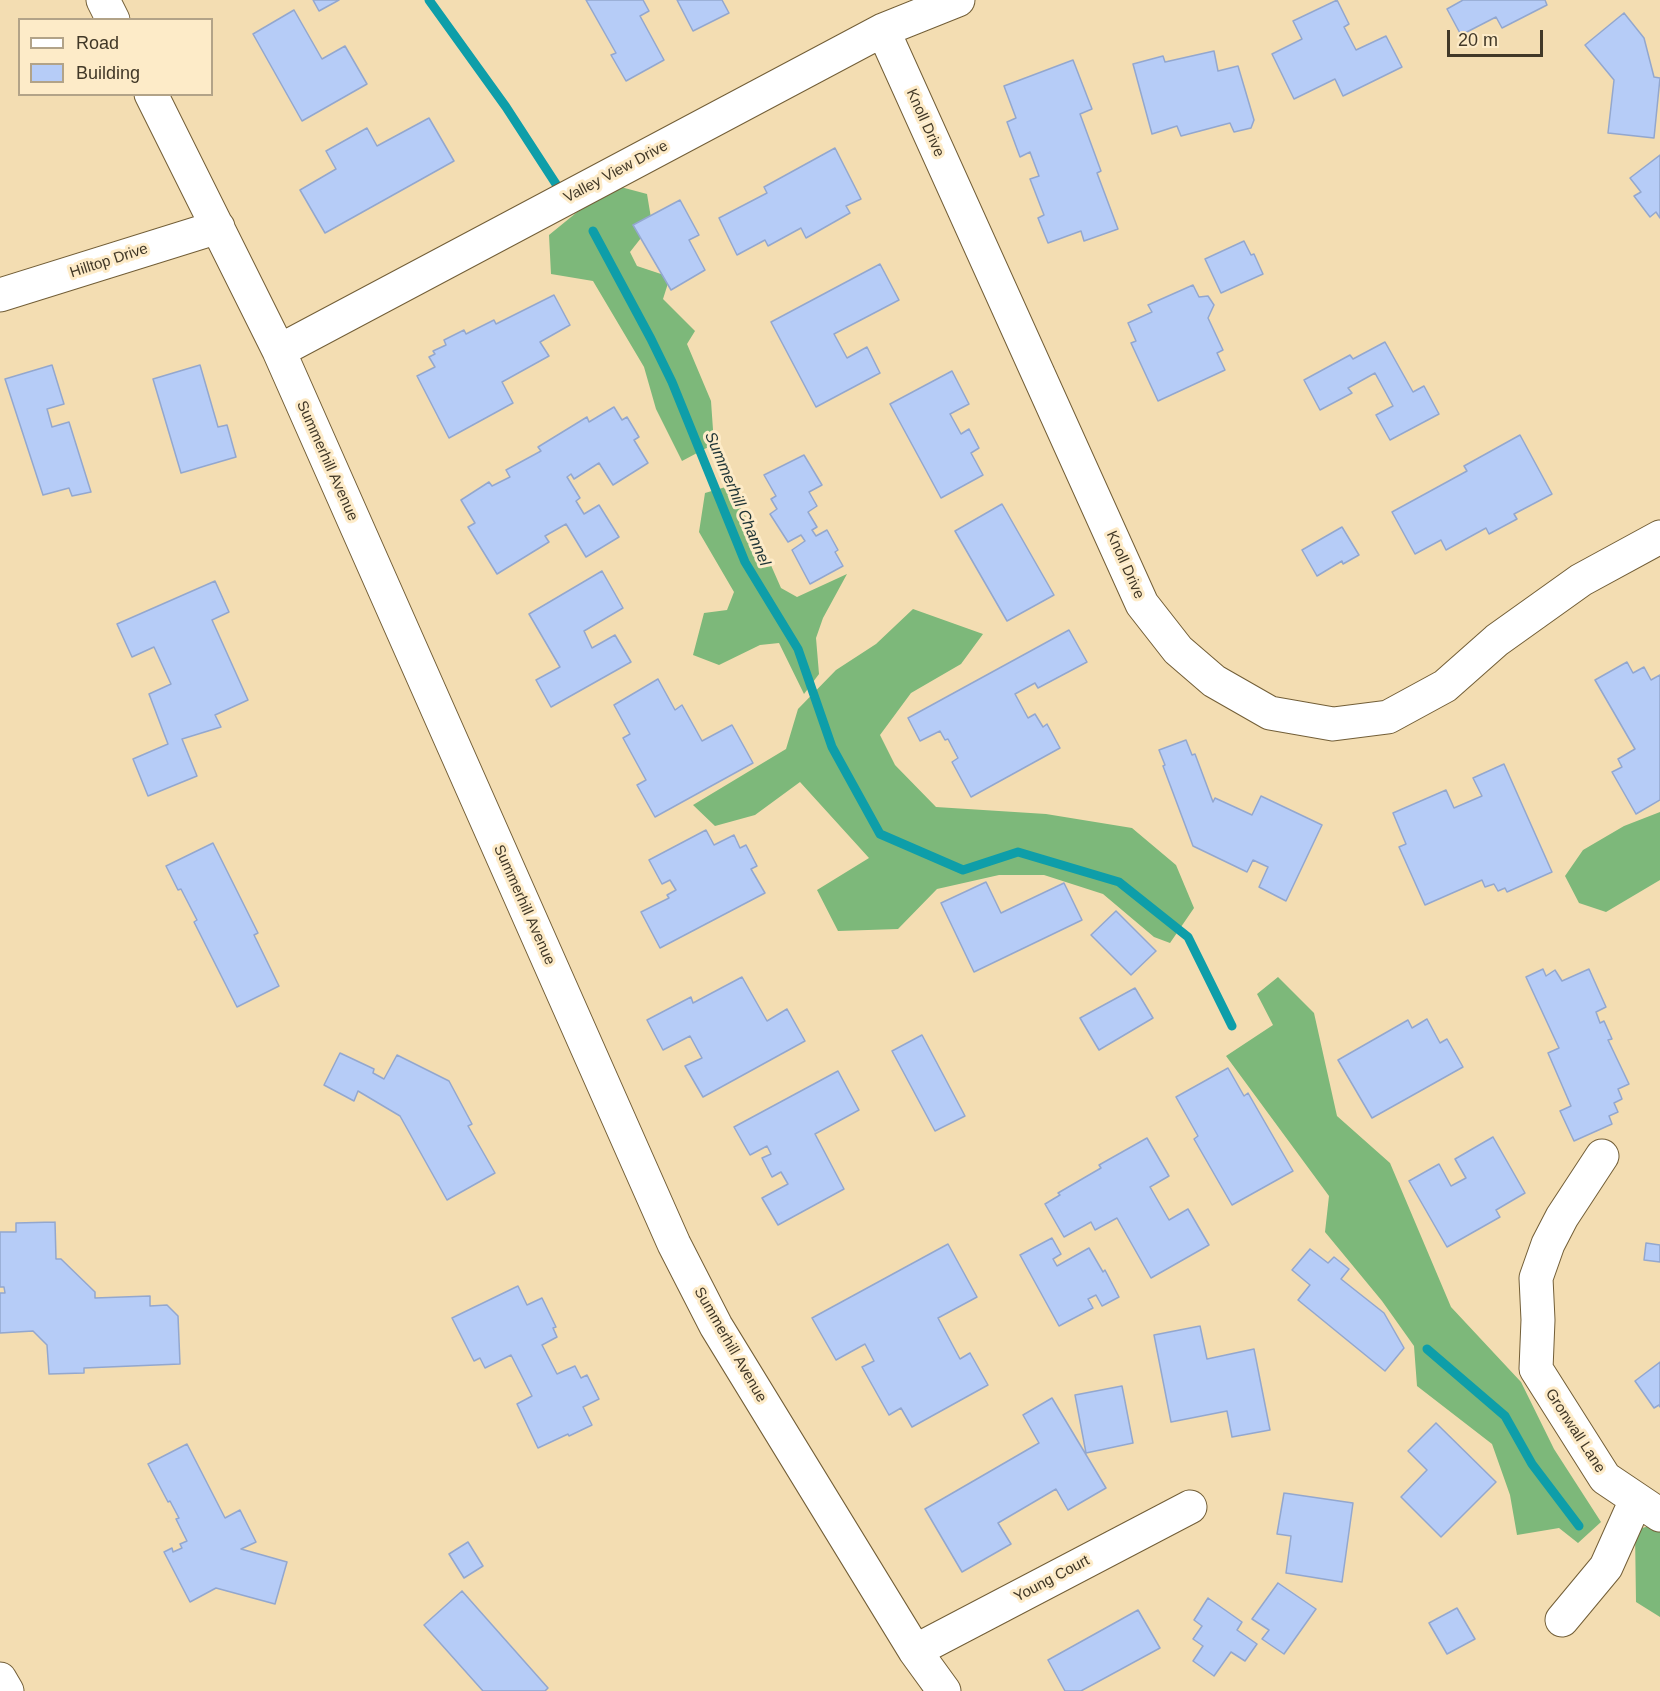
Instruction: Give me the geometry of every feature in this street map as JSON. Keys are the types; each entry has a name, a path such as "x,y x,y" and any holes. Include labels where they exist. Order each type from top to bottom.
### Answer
{"street":[{"path":"103,0 112,18"},
{"name":"Valley View Drive","path":"279,351 883,30 958,0"},
{"name":"Knoll Drive","path":"883,30 1142,604 1178,650 1214,681 1270,713 1333,724 1388,717 1445,686 1497,640 1581,580 1645,543 1660,537"},
{"name":"Summerhill Avenue","path":"152,96 279,351 674,1244 716,1326 915,1651 944,1691"},
{"name":"Hilltop Drive","path":"0,296 218,227"},
{"name":"Gronwall Lane","path":"1602,1156 1548,1244 1536,1278 1538,1320 1536,1369 1605,1478 1648,1507"},
{"name":"Young Court","path":"915,1651 1190,1507"},
{"path":"1562,1620 1606,1567 1648,1507"},
{"path":"0,1679 7,1691"}],"green space":[{"path":"617,186 647,194 652,224 630,252 637,266 670,277 663,299 695,331 687,344 711,401 714,444 682,461 656,409 644,367 593,281 551,274 549,235 587,204"},
{"path":"729,486 766,554 781,588 797,597 847,574 823,618 816,638 819,674 804,694 779,643 760,645 719,665 693,655 704,613 727,610 734,592 699,532 705,493"},
{"path":"913,609 983,634 961,664 911,693 880,735 895,765 936,807 1046,814 1132,828 1176,865 1194,908 1170,943 1154,937 1103,894 1044,875 999,875 937,889 898,929 838,931 817,890 869,858 800,782 755,815 715,826 693,805 786,749 798,709 836,670 876,644"},
{"path":"1660,812 1660,880 1606,912 1579,903 1565,876 1583,850 1624,826"},
{"path":"1278,977 1314,1013 1337,1116 1390,1163 1451,1307 1521,1382 1554,1449 1601,1522 1578,1543 1559,1528 1517,1535 1510,1495 1492,1444 1417,1386 1414,1346 1382,1301 1325,1232 1329,1196 1226,1056 1273,1025 1257,994"},
{"path":"1660,1523 1660,1617 1636,1602 1635,1530"}],"building":[{"path":"313,0 339,0 319,11"},
{"path":"586,0 643,0 649,11 640,16 664,60 626,81 611,55 616,53"},
{"path":"677,0 722,0 729,13 693,31"},
{"path":"1337,0 1349,24 1344,27 1356,50 1386,36 1402,67 1343,96 1335,79 1294,99 1272,54 1302,39 1293,21"},
{"path":"1463,0 1545,0 1547,5 1502,28 1496,17 1461,35 1447,9"},
{"path":"294,10 322,59 345,46 367,84 302,121 253,34"},
{"path":"1624,13 1644,38 1654,77 1660,78 1654,138 1608,133 1614,80 1585,45"},
{"path":"1214,51 1218,71 1238,66 1254,120 1251,128 1234,132 1230,123 1181,136 1177,126 1152,134 1133,64 1163,56 1165,62"},
{"path":"1073,60 1092,109 1080,114 1101,171 1097,173 1118,229 1084,241 1081,231 1048,243 1038,218 1044,215 1030,179 1039,176 1030,152 1020,157 1007,122 1016,118 1004,86"},
{"path":"429,118 454,161 325,233 300,190 336,169 326,151 367,128 377,146"},
{"path":"835,148 861,199 846,206 850,213 806,238 801,228 768,246 765,240 737,255 719,218 767,193 764,187"},
{"path":"1660,155 1660,218 1656,212 1650,217 1634,196 1641,192 1630,178"},
{"path":"680,200 699,235 689,240 705,270 671,290 633,225"},
{"path":"1244,241 1251,255 1254,254 1263,274 1221,293 1205,259"},
{"path":"880,264 899,300 834,334 847,358 867,347 880,373 816,407 771,322"},
{"path":"1193,285 1199,297 1208,296 1214,305 1208,318 1223,350 1217,353 1225,370 1158,401 1131,343 1136,341 1128,323 1152,312 1148,305"},
{"path":"554,295 570,325 540,342 549,356 502,382 513,403 449,438 417,376 435,367 429,357 435,354 433,351 446,345 444,340 464,330 466,334 494,320 496,324"},
{"path":"1385,342 1413,392 1424,386 1439,414 1390,440 1376,415 1393,406 1375,373 1348,388 1352,393 1320,410 1304,380 1350,355 1353,359"},
{"path":"52,365 64,404 47,409 52,427 69,422 91,492 72,496 69,488 43,495 5,379"},
{"path":"200,365 218,427 227,425 236,457 181,473 153,379"},
{"path":"952,371 969,404 950,414 961,434 969,429 979,448 971,453 983,475 941,498 890,404"},
{"path":"614,407 622,420 627,417 639,437 634,440 648,463 613,485 599,463 574,479 571,474 567,477 580,498 576,501 584,514 599,505 619,537 586,557 566,524 545,536 549,542 497,574 468,527 475,523 461,500 489,482 492,486 510,477 506,470 541,451 538,447 587,417 589,422"},
{"path":"1520,435 1552,494 1514,514 1517,519 1489,534 1486,528 1446,550 1441,540 1415,554 1392,512 1467,471 1464,466"},
{"path":"804,455 822,485 809,492 817,506 808,512 817,527 812,530 816,536 827,530 838,550 835,552 843,566 810,584 792,550 805,541 801,535 788,542 770,514 777,509 771,499 776,496 764,475"},
{"path":"1002,504 1054,595 1007,621 955,531"},
{"path":"1342,527 1359,555 1343,564 1342,561 1317,576 1302,550"},
{"path":"602,571 623,608 584,631 592,648 615,635 631,662 551,707 536,680 560,667 529,614"},
{"path":"215,581 229,612 212,620 248,700 215,715 221,727 182,739 197,776 148,796 133,759 168,744 149,694 171,684 154,647 132,657 117,624"},
{"path":"1069,630 1087,662 1038,688 1035,683 1015,694 1028,718 1035,714 1043,727 1047,724 1060,748 971,797 952,762 958,758 948,739 945,740 940,731 920,741 908,718"},
{"path":"1627,662 1633,673 1644,667 1651,680 1660,675 1660,800 1636,814 1612,772 1622,767 1618,759 1635,749 1595,680"},
{"path":"658,679 675,710 682,705 702,741 732,725 753,763 655,817 637,785 646,780 623,738 630,734 614,705"},
{"path":"1186,740 1192,755 1195,754 1213,802 1215,798 1252,815 1261,796 1322,825 1286,901 1259,887 1268,867 1253,860 1247,872 1193,846 1159,750"},
{"path":"1504,764 1552,872 1507,892 1505,888 1498,891 1494,884 1485,887 1482,880 1425,905 1399,847 1406,844 1393,813 1446,790 1454,808 1482,796 1473,778"},
{"path":"706,830 714,845 734,835 740,848 746,845 757,866 751,869 765,893 660,948 641,912 669,898 667,895 676,890 670,880 662,884 649,860"},
{"path":"213,843 258,933 254,935 279,986 237,1007 194,922 197,920 166,866"},
{"path":"986,882 1001,913 1064,883 1082,920 974,972 941,903"},
{"path":"1116,911 1156,951 1131,975 1091,935"},
{"path":"1543,969 1546,976 1555,970 1562,981 1589,969 1606,1007 1596,1012 1600,1023 1604,1021 1612,1039 1608,1040 1629,1084 1618,1089 1622,1099 1614,1103 1618,1112 1609,1116 1612,1124 1574,1141 1560,1111 1571,1106 1548,1053 1559,1048 1526,977"},
{"path":"742,977 767,1021 787,1009 805,1041 703,1097 685,1066 702,1058 690,1036 663,1050 647,1020 691,997 693,1003"},
{"path":"1135,988 1153,1018 1099,1050 1080,1018"},
{"path":"1427,1019 1440,1043 1447,1039 1463,1067 1372,1118 1338,1060 1408,1020 1412,1028"},
{"path":"922,1035 965,1116 935,1131 892,1051"},
{"path":"340,1053 374,1069 373,1073 384,1079 397,1055 449,1081 472,1124 468,1126 495,1173 447,1200 400,1116 358,1091 354,1101 324,1085"},
{"path":"1228,1068 1244,1096 1248,1093 1293,1171 1232,1205 1194,1139 1198,1136 1176,1097"},
{"path":"838,1071 859,1110 815,1134 844,1189 778,1225 762,1198 788,1184 781,1172 772,1177 762,1158 771,1154 767,1146 750,1155 734,1127"},
{"path":"1493,1137 1525,1193 1496,1210 1500,1217 1447,1247 1409,1181 1439,1164 1451,1186 1466,1178 1455,1159"},
{"path":"1147,1138 1169,1176 1150,1187 1169,1220 1188,1209 1209,1245 1151,1278 1117,1218 1095,1230 1091,1222 1064,1237 1045,1204 1060,1195 1058,1193 1101,1168 1099,1165"},
{"path":"55,1222 56,1259 61,1259 95,1292 95,1298 150,1296 150,1306 167,1305 178,1316 180,1364 84,1368 84,1373 49,1374 47,1345 33,1331 0,1333 0,1293 5,1293 4,1287 0,1287 0,1232 16,1232 16,1223"},
{"path":"1052,1238 1061,1254 1053,1259 1057,1266 1089,1248 1103,1272 1105,1270 1119,1297 1102,1306 1096,1295 1088,1299 1093,1308 1059,1326 1020,1255"},
{"path":"1646,1243 1660,1245 1660,1262 1644,1260"},
{"path":"948,1244 977,1297 938,1318 960,1359 970,1353 988,1385 912,1427 901,1408 889,1415 862,1367 874,1361 865,1344 836,1360 812,1318"},
{"path":"1310,1249 1328,1263 1334,1257 1349,1269 1341,1279 1384,1313 1404,1348 1385,1371 1298,1300 1310,1285 1292,1270"},
{"path":"518,1286 527,1305 542,1298 556,1327 553,1328 557,1337 542,1345 557,1374 575,1366 581,1378 587,1375 599,1399 583,1407 592,1425 538,1448 517,1404 532,1396 511,1355 485,1368 480,1358 474,1361 452,1318"},
{"path":"1200,1326 1207,1359 1254,1349 1270,1430 1232,1437 1227,1411 1171,1422 1154,1335"},
{"path":"1660,1362 1660,1407 1659,1405 1654,1408 1635,1381"},
{"path":"1122,1386 1133,1443 1086,1453 1075,1395"},
{"path":"1052,1398 1106,1488 1068,1510 1056,1489 998,1523 1011,1544 962,1572 925,1509 1039,1443 1023,1415"},
{"path":"1436,1423 1496,1482 1441,1537 1401,1497 1427,1470 1408,1451"},
{"path":"187,1444 225,1518 240,1510 256,1542 241,1549 287,1562 275,1604 216,1588 190,1602 164,1552 172,1548 173,1552 182,1548 180,1544 187,1541 176,1519 179,1518 148,1464"},
{"path":"1284,1493 1353,1503 1342,1582 1286,1573 1291,1536 1277,1534"},
{"path":"468,1542 483,1566 464,1578 449,1554"},
{"path":"1278,1583 1316,1609 1284,1654 1262,1639 1269,1630 1252,1619"},
{"path":"462,1591 548,1688 545,1691 483,1691 424,1625"},
{"path":"1208,1598 1242,1622 1237,1630 1257,1644 1245,1661 1231,1652 1214,1676 1193,1661 1203,1646 1193,1639 1202,1626 1194,1620"},
{"path":"1457,1608 1475,1639 1447,1654 1429,1623"},
{"path":"1138,1610 1160,1648 1081,1691 1065,1691 1048,1660"}],"waterway":[{"name":"Summerhill Channel","path":"429,0 506,107 556,184"},
{"name":"Summerhill Channel","path":"593,231 672,382 745,562 798,649 832,747 880,834 963,870 1018,852 1119,882 1188,937 1232,1026"},
{"name":"Summerhill Channel","path":"1427,1349 1505,1416 1532,1464 1579,1526"}]}
